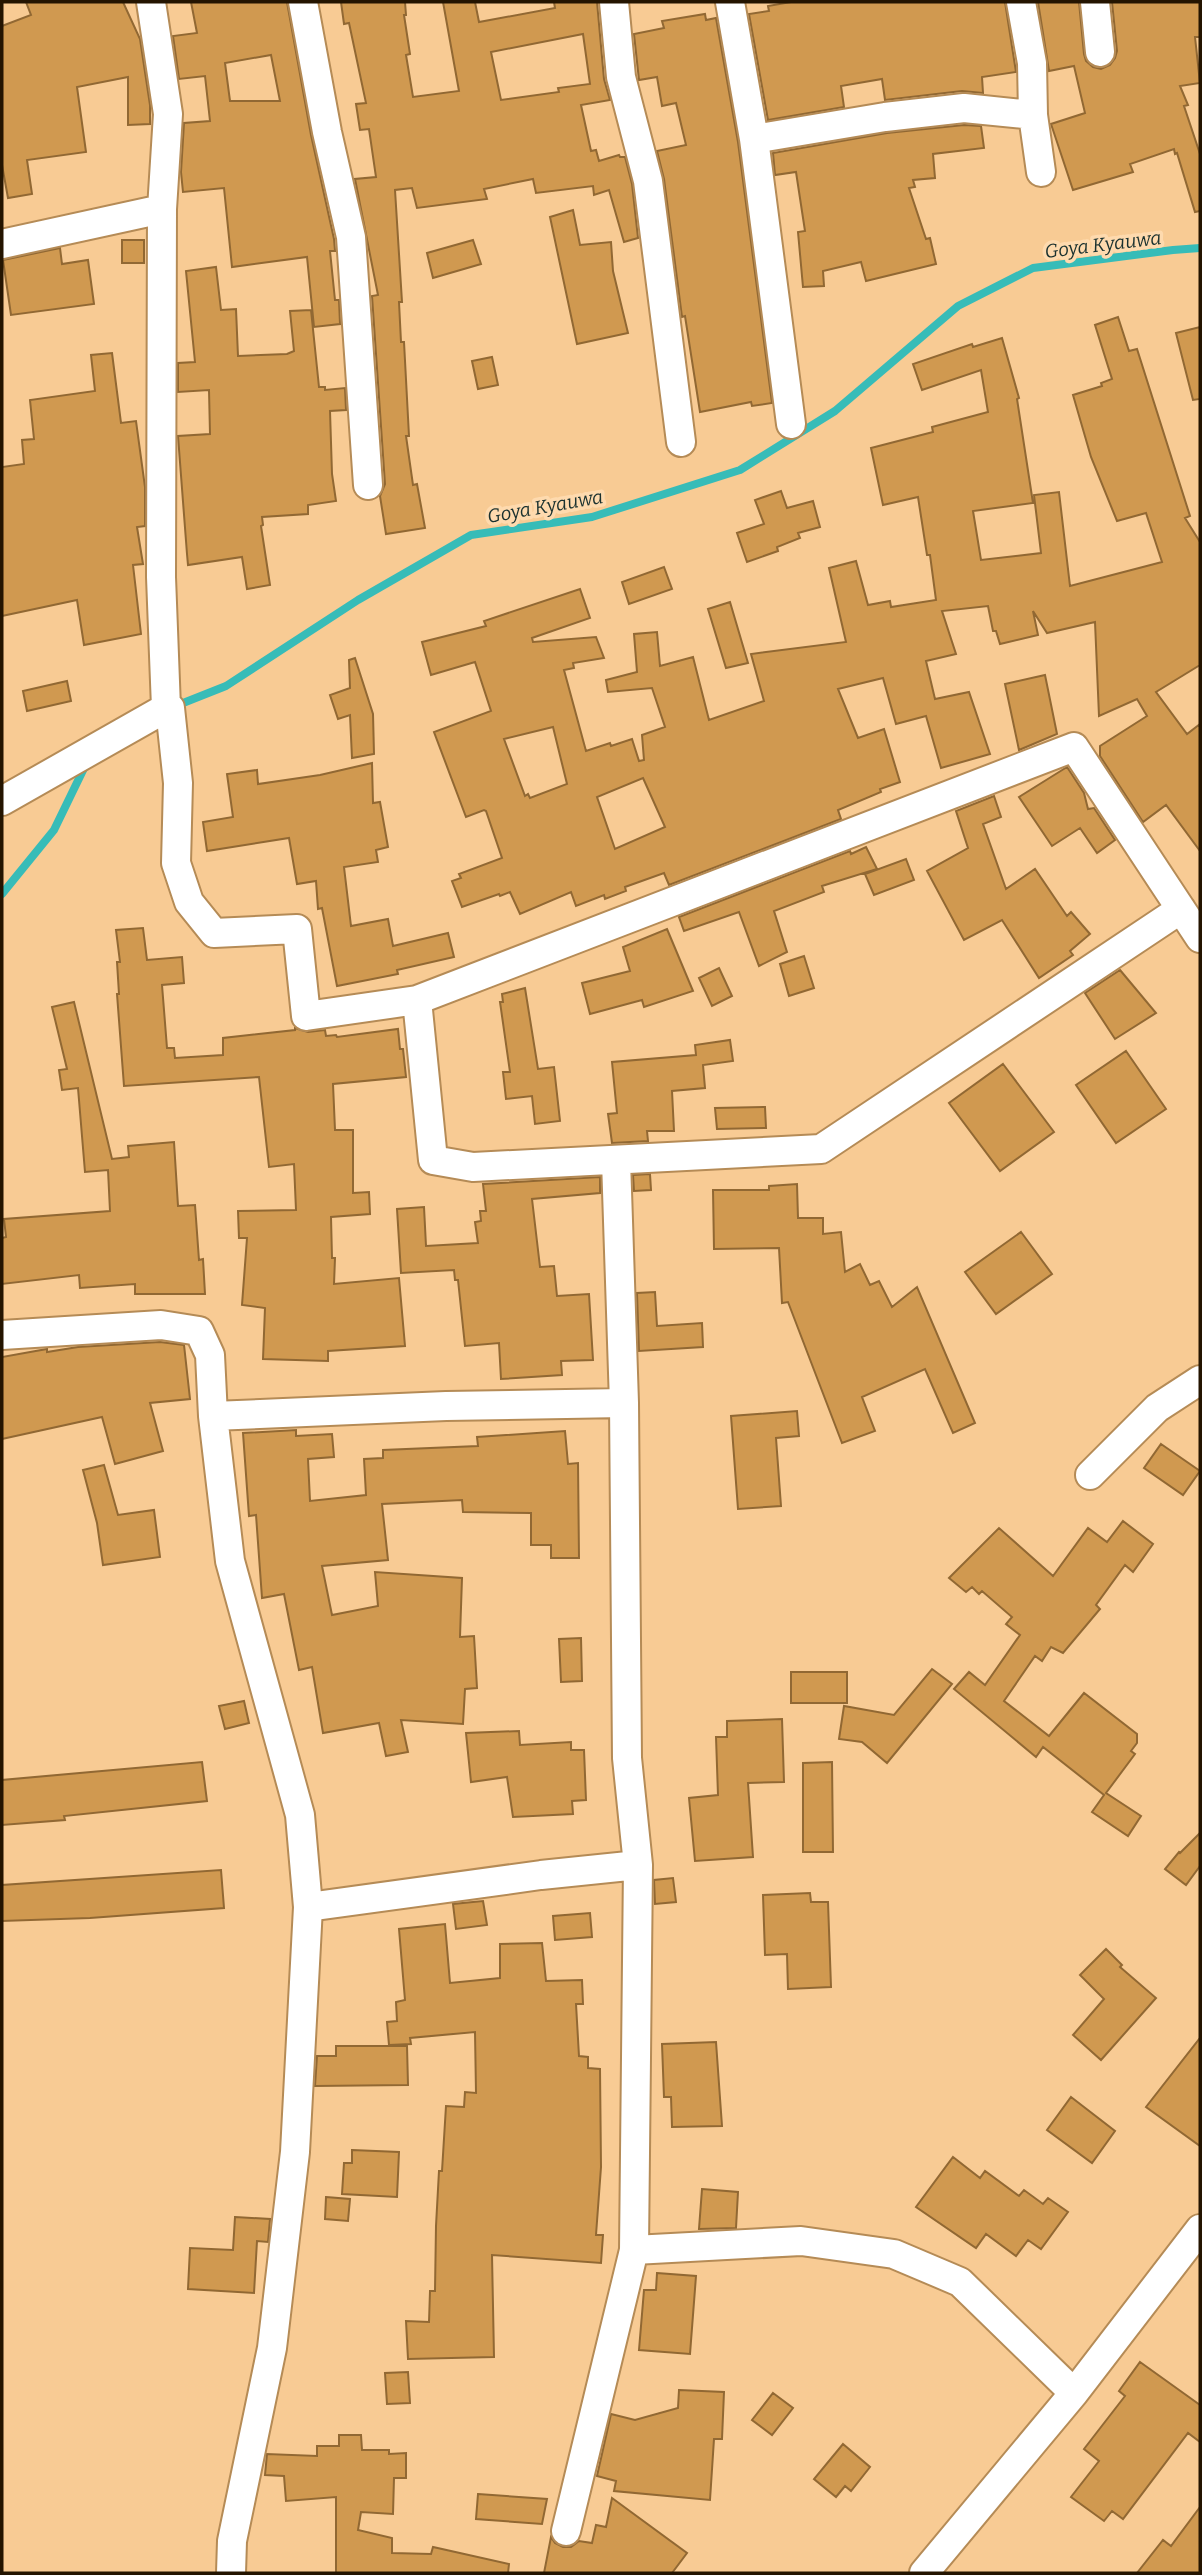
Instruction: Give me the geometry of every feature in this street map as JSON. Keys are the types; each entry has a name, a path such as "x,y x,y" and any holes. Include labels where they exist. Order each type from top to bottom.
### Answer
{"street":[{"path":"151,2 168,114 162,209 161,577 166,708"},
{"path":"303,2 327,132 351,237 368,485"},
{"path":"730,2 754,139 791,424"},
{"path":"1021,2 1032,63 1033,115 1041,172"},
{"path":"1096,2 1100,52"},
{"path":"619,3 621,77 648,181 681,442"},
{"path":"754,139 885,117 964,108 1033,115"},
{"path":"2,244 162,209"},
{"path":"2,801 166,708"},
{"path":"166,708 170,708 178,783 176,863 188,902 214,933 297,929 306,1016 417,1000 1074,747 1200,938"},
{"path":"417,1000 433,1160 474,1167 821,1149 1181,909"},
{"path":"566,2531 634,2250 638,1865 626,1758 624,1403 615,1160"},
{"path":"2,1335 161,1325 198,1331 209,1355 213,1416 230,1561 300,1815 308,1907 295,2152 272,2348 232,2541 230,2573"},
{"path":"1090,1475 1157,1408 1200,1380"},
{"path":"213,1416 446,1406 624,1403"},
{"path":"308,1907 541,1875 638,1865"},
{"path":"924,2573 1074,2393 1200,2229"},
{"path":"634,2250 801,2241 894,2254 960,2282 1074,2393"}],"building":[{"path":"26,2 123,2 140,39 150,105 150,124 128,125 128,77 77,87 86,152 27,160 32,194 8,198 2,165 2,26 31,15"},
{"path":"191,2 287,2 311,135 334,239 335,251 330,251 335,300 339,300 340,324 314,327 307,257 232,267 224,188 183,192 181,172 184,123 210,121 205,76 179,79 173,36 197,33","holes":["271,55 280,101 230,101 225,63"]},
{"path":"341,2 405,2 404,15 410,54 406,55 413,97 459,91 443,2 475,2 479,22 555,8 554,2 597,2 604,79 610,100 581,105 591,151 596,150 599,161 619,155 625,157 632,184 638,238 624,242 609,190 594,195 593,186 536,193 533,179 484,189 487,199 417,208 412,188 395,190 402,302 399,302 401,342 404,342 409,436 406,436 413,485 417,484 425,528 386,534 380,496 385,484 372,296 378,295 355,179 376,177 369,129 360,130 356,104 366,103 349,23 344,24","holes":["583,34 590,84 558,88 559,92 501,100 491,52"]},
{"path":"791,2 1005,2 1016,72 982,77 983,93 962,91 885,100 882,79 841,86 844,107 768,120 749,14 769,11 768,6"},
{"path":"1038,2 1079,2 1086,61 1101,69 1110,65 1117,51 1112,2 1200,2 1200,37 1195,37 1200,83 1180,86 1188,105 1184,106 1200,154 1200,211 1195,212 1174,149 1130,164 1133,172 1073,190 1051,124 1085,113 1074,66 1049,71"},
{"path":"705,14 706,20 716,18 738,142 772,403 752,406 751,402 700,412 685,316 682,317 664,179 657,151 686,145 676,103 662,106 657,77 639,80 634,34 664,28 662,21"},
{"path":"964,125 981,126 984,148 933,154 935,178 913,180 915,187 909,188 926,239 930,238 936,264 866,281 861,262 823,271 824,286 803,287 798,232 805,231 796,172 775,175 773,153 887,133"},
{"path":"573,210 580,245 611,242 613,271 628,333 577,344 550,217"},
{"path":"122,240 144,240 144,263 122,263"},
{"path":"473,240 481,264 433,278 427,253"},
{"path":"60,248 62,264 88,260 94,304 11,315 3,260"},
{"path":"216,267 221,310 236,309 238,356 287,354 294,351 290,311 311,310 319,387 325,387 325,390 345,388 346,410 330,411 332,474 336,501 308,505 308,514 262,517 270,585 247,589 242,557 188,565 178,436 210,434 209,390 178,392 178,363 195,362 186,271"},
{"path":"1118,317 1129,351 1137,349 1190,516 1185,518 1200,542 1200,665 1156,692 1187,734 1200,724 1200,851 1166,805 1143,822 1100,756 1100,746 1147,716 1137,699 1099,716 1095,622 1047,633 1033,611 1038,635 1000,644 996,631 993,631 988,606 942,611 956,654 926,661 935,699 969,692 990,754 941,768 926,716 896,724 883,678 838,689 858,738 884,729 900,782 838,810 841,819 669,885 664,873 625,887 626,891 605,899 604,895 576,906 571,892 520,914 510,892 462,907 452,881 461,878 459,874 502,858 486,811 466,817 434,732 491,711 475,662 431,675 422,642 486,626 484,621 580,589 590,618 532,638 533,642 596,637 604,658 573,663 574,668 564,670 586,751 632,739 639,761 644,760 642,735 665,727 652,688 608,692 606,680 637,672 634,634 657,632 660,666 693,657 709,720 764,701 751,654 846,642 829,568 856,561 868,605 890,601 891,607 936,600 918,497 883,505 871,448 933,432 932,427 988,412 981,370 922,390 913,364 972,344 973,347 1002,338 1019,398 1017,399 1033,503 973,511 981,560 1041,553 1034,495 1059,492 1070,586 1162,562 1146,513 1117,521 1091,457 1073,395 1102,386 1101,383 1112,379 1095,325","holes":["553,727 567,784 530,798 528,794 525,796 504,739","643,778 665,827 615,849 597,797"]},
{"path":"1200,327 1200,399 1193,400 1176,333"},
{"path":"112,353 121,423 136,421 145,487 145,526 137,527 143,564 133,565 141,634 84,645 77,600 2,616 2,467 24,464 22,440 34,439 30,400 95,391 91,355"},
{"path":"492,357 498,385 478,389 472,361"},
{"path":"781,491 787,508 813,501 820,527 798,533 800,538 777,547 778,551 747,562 737,533 764,524 755,500"},
{"path":"664,567 672,589 629,604 622,582"},
{"path":"730,602 748,663 726,668 708,609"},
{"path":"355,658 373,714 374,754 352,758 350,715 338,719 330,695 350,688 349,660"},
{"path":"1045,675 1057,734 1019,750 1005,684"},
{"path":"67,681 71,701 27,711 23,691"},
{"path":"372,763 373,803 380,802 388,847 376,850 378,862 344,867 351,926 388,919 393,946 448,933 454,957 397,970 398,974 337,986 322,908 318,909 316,881 297,884 289,838 207,851 203,822 233,817 227,774 257,770 258,784 320,775"},
{"path":"1067,767 1084,793 1088,809 1094,808 1115,840 1097,853 1080,828 1052,846 1019,797"},
{"path":"994,796 1001,817 983,824 1006,889 1035,869 1067,916 1071,912 1090,934 1070,951 1073,955 1039,978 1002,920 964,940 927,871 968,848 956,811"},
{"path":"866,847 877,869 822,886 824,892 774,911 787,952 759,966 739,912 684,931 679,917"},
{"path":"906,859 914,880 874,895 865,874"},
{"path":"143,928 147,960 182,957 184,983 162,985 167,1048 174,1048 175,1058 223,1055 223,1038 295,1028 308,1032 325,1030 326,1036 337,1037 398,1029 406,1077 333,1084 335,1130 353,1130 353,1193 369,1192 370,1214 331,1217 332,1258 335,1258 334,1284 399,1278 405,1346 328,1351 328,1361 263,1359 265,1308 242,1305 247,1238 239,1238 238,1211 296,1210 294,1164 269,1167 259,1077 124,1086 117,994 117,962 120,962 116,930"},
{"path":"667,929 693,991 644,1007 642,1000 590,1014 582,983 630,971 623,947"},
{"path":"804,956 814,988 789,996 780,964"},
{"path":"719,968 732,996 712,1006 699,978"},
{"path":"1120,970 1156,1013 1115,1039 1085,993"},
{"path":"525,988 538,1069 554,1067 560,1121 535,1124 532,1096 506,1099 503,1072 510,1072 500,1002 503,1002 502,994"},
{"path":"74,1002 112,1159 129,1157 128,1146 174,1142 178,1206 195,1205 199,1260 203,1259 205,1294 135,1294 135,1284 80,1288 79,1275 2,1284 2,1238 6,1237 4,1219 110,1211 108,1170 85,1172 78,1088 62,1090 59,1070 67,1069 52,1007"},
{"path":"730,1040 733,1061 703,1065 705,1088 672,1091 674,1131 647,1131 648,1141 612,1143 608,1114 617,1113 612,1062 696,1055 695,1045"},
{"path":"1126,1051 1166,1109 1116,1143 1076,1085"},
{"path":"1003,1064 1054,1132 1000,1171 949,1103"},
{"path":"765,1107 766,1128 717,1129 715,1108"},
{"path":"650,1174 651,1190 634,1191 633,1175"},
{"path":"600,1177 600,1193 532,1199 540,1267 554,1266 557,1296 589,1294 593,1360 561,1361 562,1375 501,1379 499,1343 465,1346 458,1280 455,1280 454,1270 401,1273 397,1209 424,1207 426,1246 478,1243 475,1222 481,1221 480,1211 486,1211 483,1184"},
{"path":"797,1184 798,1218 823,1218 823,1234 841,1232 845,1272 860,1264 870,1285 879,1281 892,1307 917,1287 975,1423 953,1433 925,1369 862,1397 875,1431 842,1443 788,1302 782,1303 779,1248 714,1249 713,1190 769,1190 769,1186"},
{"path":"1021,1232 1052,1274 996,1314 965,1272"},
{"path":"655,1292 657,1326 702,1323 703,1347 639,1351 637,1293"},
{"path":"160,1342 184,1345 190,1399 150,1403 163,1451 115,1464 102,1417 2,1439 2,1357 47,1349 47,1352 78,1347"},
{"path":"797,1411 799,1436 776,1438 781,1506 738,1509 731,1416"},
{"path":"296,1430 296,1436 332,1434 334,1457 308,1459 310,1501 366,1495 364,1459 383,1458 383,1450 478,1446 477,1437 565,1431 568,1464 578,1463 579,1558 551,1558 551,1545 531,1545 531,1513 463,1512 462,1500 382,1504 388,1560 322,1566 332,1615 378,1606 375,1572 462,1578 460,1637 474,1636 477,1688 465,1689 463,1724 401,1720 408,1752 386,1756 379,1723 323,1733 312,1667 299,1670 284,1594 262,1598 256,1515 249,1516 243,1433"},
{"path":"1161,1444 1200,1471 1183,1495 1144,1468"},
{"path":"104,1465 118,1515 154,1510 160,1557 103,1565 97,1523 83,1470"},
{"path":"1123,1521 1153,1544 1133,1572 1125,1565 1096,1605 1100,1609 1063,1653 1051,1647 1042,1661 1035,1656 1004,1701 1049,1736 1084,1693 1137,1734 1137,1743 1131,1751 1135,1754 1106,1793 1141,1816 1128,1836 1092,1812 1104,1795 1043,1747 1036,1757 954,1689 969,1672 985,1685 1020,1635 1006,1624 1012,1617 982,1591 979,1594 972,1587 966,1592 949,1578 999,1528 1053,1576 1088,1528 1107,1542"},
{"path":"581,1638 582,1681 561,1682 559,1639"},
{"path":"932,1669 952,1684 887,1763 862,1742 839,1739 844,1706 894,1715"},
{"path":"791,1672 847,1672 847,1703 791,1703"},
{"path":"244,1701 249,1723 225,1729 219,1706"},
{"path":"782,1719 784,1782 748,1783 753,1857 695,1861 689,1798 718,1795 716,1737 727,1737 727,1721"},
{"path":"519,1731 520,1745 571,1742 571,1750 584,1750 586,1800 572,1801 573,1814 513,1817 507,1777 471,1782 466,1733"},
{"path":"202,1762 207,1801 64,1816 65,1820 2,1825 2,1780"},
{"path":"832,1762 833,1852 803,1852 803,1763"},
{"path":"1200,1833 1200,1866 1186,1885 1165,1869"},
{"path":"221,1870 224,1908 90,1918 2,1921 2,1885"},
{"path":"673,1878 676,1902 655,1904 654,1880"},
{"path":"810,1893 811,1902 828,1902 831,1987 788,1989 787,1954 765,1955 763,1895"},
{"path":"483,1901 487,1925 456,1929 453,1904"},
{"path":"590,1913 592,1937 555,1940 553,1916"},
{"path":"445,1924 450,1983 500,1978 500,1944 542,1943 546,1981 582,1980 583,2004 576,2004 579,2056 588,2057 588,2068 600,2069 601,2167 596,2235 603,2235 601,2263 492,2255 494,2357 408,2359 406,2321 429,2322 430,2291 435,2291 439,2171 442,2171 446,2106 464,2107 465,2092 476,2093 475,2032 410,2038 411,2044 389,2045 387,2022 397,2021 396,2002 405,2000 399,1929"},
{"path":"1106,1949 1122,1965 1120,1967 1156,1998 1101,2060 1073,2035 1104,1999 1080,1975"},
{"path":"1200,2038 1200,2146 1146,2107"},
{"path":"716,2042 722,2126 672,2127 671,2097 664,2097 662,2044"},
{"path":"336,2046 407,2046 408,2085 315,2086 317,2056 336,2056"},
{"path":"1071,2097 1115,2131 1092,2163 1047,2130"},
{"path":"352,2150 399,2152 397,2197 342,2194 344,2163 352,2163"},
{"path":"953,2157 980,2178 985,2171 1019,2196 1024,2190 1043,2204 1048,2198 1068,2212 1041,2249 1028,2240 1016,2256 986,2234 976,2248 916,2207"},
{"path":"702,2189 738,2192 736,2228 699,2229"},
{"path":"326,2197 350,2199 348,2221 325,2219"},
{"path":"235,2217 270,2219 268,2242 257,2241 254,2293 188,2289 190,2248 233,2250"},
{"path":"657,2273 696,2276 690,2354 639,2350 644,2290 656,2290"},
{"path":"1140,2362 1200,2405 1200,2442 1188,2433 1123,2519 1112,2511 1104,2521 1071,2497 1099,2461 1084,2449 1125,2396 1119,2391"},
{"path":"408,2372 410,2403 387,2404 385,2373"},
{"path":"679,2390 724,2392 722,2439 714,2439 710,2500 614,2491 616,2481 597,2476 611,2414 635,2420 678,2408"},
{"path":"773,2393 793,2408 772,2435 752,2420"},
{"path":"339,2435 361,2435 362,2450 389,2450 389,2454 406,2453 406,2478 394,2478 393,2514 361,2512 358,2530 392,2538 392,2553 431,2554 433,2547 509,2564 508,2573 336,2573 336,2497 286,2501 284,2476 265,2475 267,2454 317,2456 317,2446 339,2446"},
{"path":"843,2444 870,2467 851,2491 845,2486 836,2497 814,2479"},
{"path":"478,2494 547,2499 542,2524 476,2519"},
{"path":"612,2498 687,2553 672,2573 544,2573 551,2537 563,2547 571,2547 579,2541 592,2543 596,2525 606,2527"},
{"path":"1200,2507 1200,2573 1137,2573 1163,2540 1171,2546"}],"waterway":[{"name":"Goya Kyauwa","path":"173,707 226,686 358,600 471,535 592,517 740,470 835,411 958,306 1033,268 1200,248"},
{"name":"Goya Kyauwa","path":"2,894 54,830 87,762"}]}
